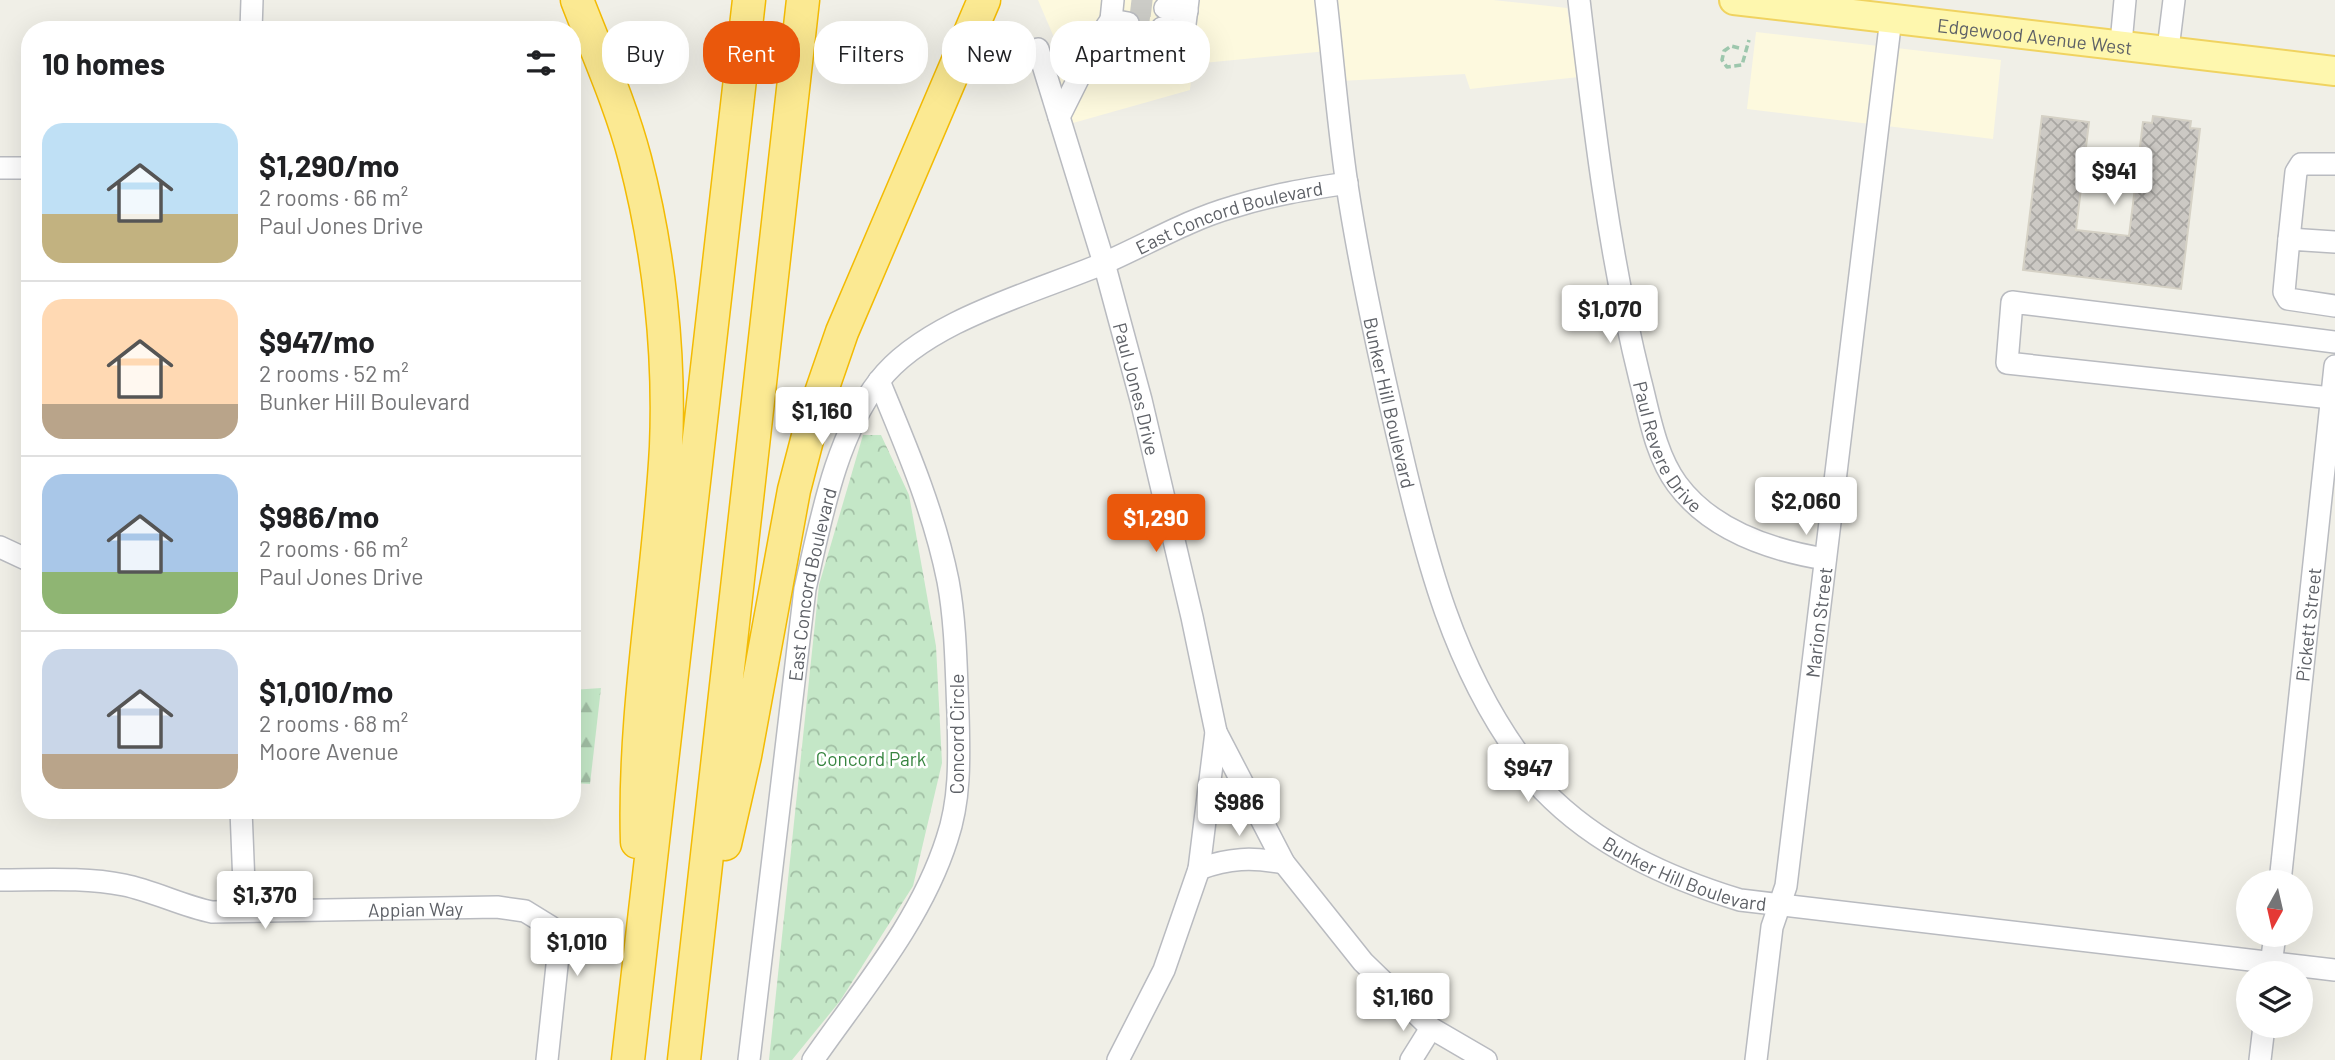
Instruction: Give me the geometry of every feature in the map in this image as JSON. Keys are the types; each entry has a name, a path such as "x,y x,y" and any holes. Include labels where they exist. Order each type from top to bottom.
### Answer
{"highway":[{"path":"577,0 634,157 645,200 665,341 666,446 637,797 642,945"},
{"path":"628,1060 749,0"},
{"path":"684,1060 803,0"},
{"path":"696,951 719,873 745,757 794,490 814,413 842,332 985,1"}],"main road":[{"name":"Edgewood Avenue West","path":"1734,0 2121,43 2335,71"}],"street":[{"path":"251,21 252,0"},
{"name":"Bunker Hill Boulevard","path":"1326,0 1347,183 1371,323 1416,515 1457,646 1473,684 1502,733 1543,789 1614,846 1650,868 1689,885 1740,900 2236,964"},
{"name":"Paul Revere Drive","path":"1579,0 1598,169 1629,335 1656,440 1675,482 1698,509 1758,542 1790,553 1825,559"},
{"path":"2121,43 2125,0"},
{"path":"2168,49 2174,0"},
{"path":"1164,18 1184,32 1188,6"},
{"path":"1059,117 1098,39 1119,10"},
{"name":"Marion Street","path":"1756,1060 1772,928 1786,886 1891,18"},
{"name":"Paul Jones Drive","path":"1038,49 1104,263 1144,414 1216,732 1284,863 1363,962 1431,1028 1486,1060"},
{"path":"2335,164 2301,164 2296,172 2284,292 2288,299 2335,306"},
{"path":"0,169 21,168"},
{"name":"East Concord Boulevard","path":"749,1060 805,589 818,533 846,442 879,381 906,353 941,331 1229,208 1278,194 1347,183"},
{"path":"2289,239 2335,242"},
{"path":"2331,398 2007,363 2012,302 2335,342"},
{"name":"Pickett Street","path":"2281,870 2335,366"},
{"name":"Concord Circle","path":"813,1060 901,933 923,894 947,839 957,800 959,752 955,638 947,580 923,487 879,381"},
{"path":"0,547 21,557"},
{"name":"Paul Jones Drive","path":"1118,1060 1164,970 1199,869 1216,732"},
{"path":"241,819 245,910"},
{"path":"1199,869 1225,860 1254,858 1284,863"},
{"name":"Appian Way","path":"0,880 96,880 128,885 199,909 497,907 525,911 551,927 558,956 547,1060"},
{"name":"Bunker Hill Boulevard","path":"2313,969 2335,970"},
{"path":"1411,1060 1431,1028"},
{"path":"2260,1060 2263,1038"}],"path":[{"path":"1739,48 1731,46 1722,53 1727,67 1738,68 1745,62 1749,40"}],"shaded area":[{"path":"1038,0 1493,0 1567,8 1579,77 1470,89 1465,74 1341,81 1338,50 1210,62 1210,21 1050,21 1050,28"},
{"path":"1756,32 2001,60 1993,139 1747,109"},
{"path":"1058,84 1191,84 1190,90 1073,123"}],"green space":[{"name":"Concord Park","path":"863,435 881,435 909,495 936,646 942,763 913,886 840,1001 792,1060 769,1060 819,585"},
{"path":"601,688 590,784 581,784 581,689"}],"building":[{"path":"2042,116 2089,122 2076,230 2129,236 2143,122 2152,123 2153,116 2191,121 2190,128 2200,129 2181,289 2023,270"}],"tunnel":[{"path":"1131,4 1165,8"}]}
